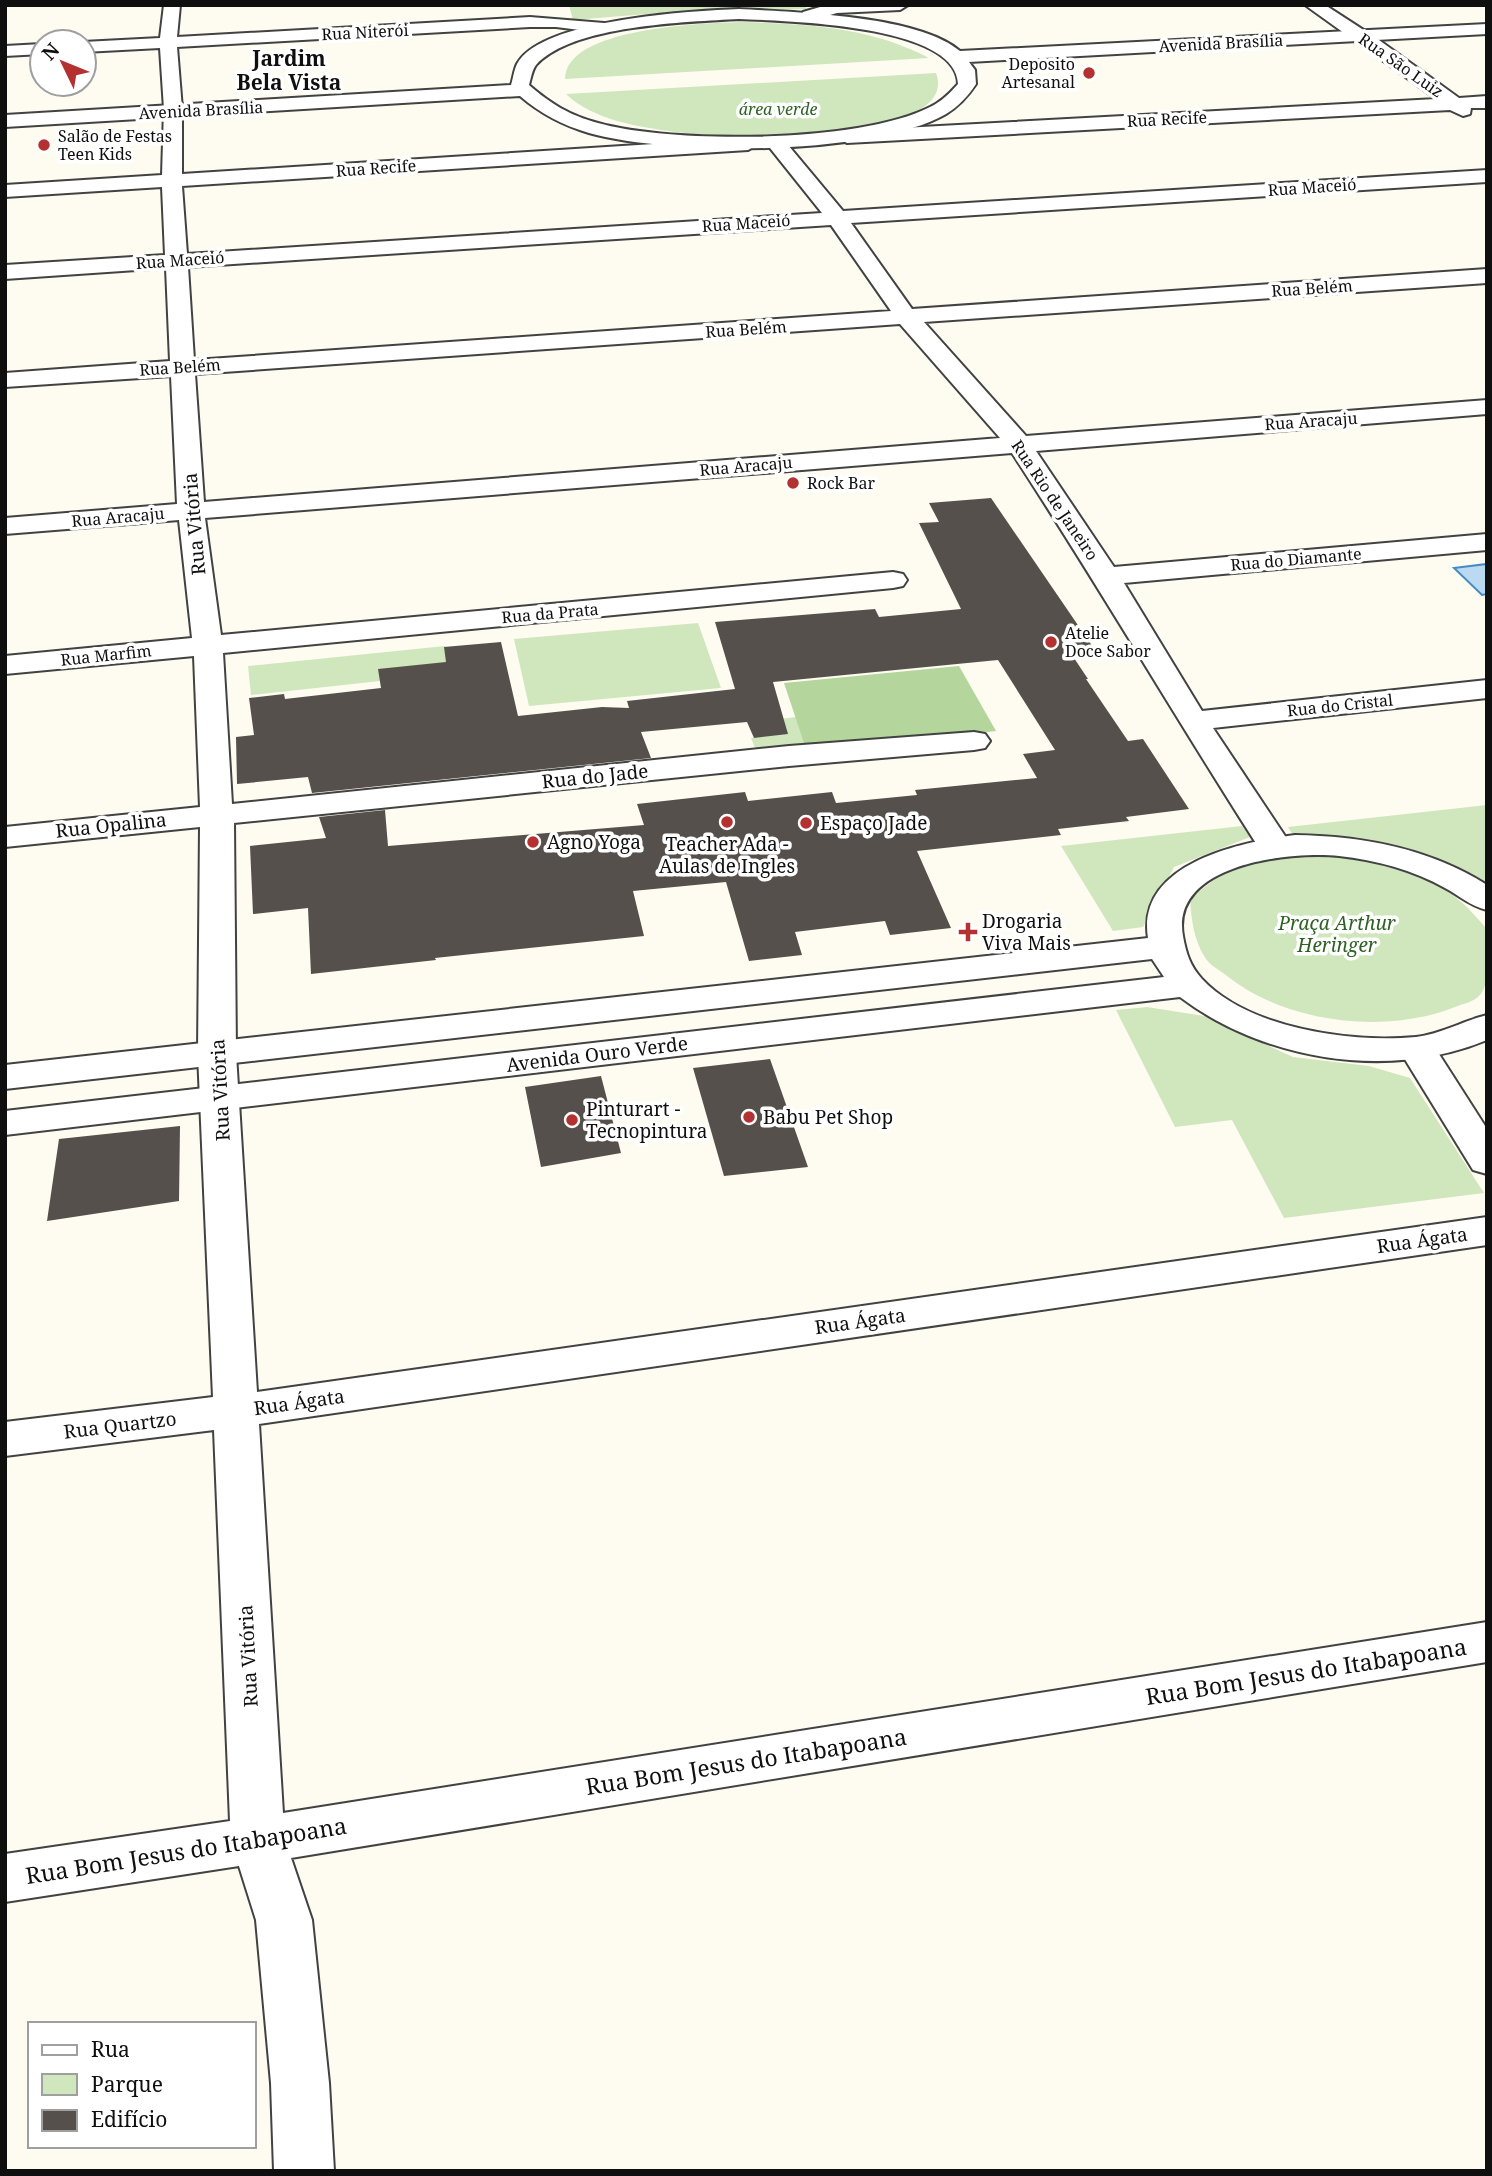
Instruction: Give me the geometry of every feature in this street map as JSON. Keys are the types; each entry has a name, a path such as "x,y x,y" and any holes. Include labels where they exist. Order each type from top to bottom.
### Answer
{"street":[{"name":"Rua Vitória","path":"172,5 168,43 172,108 172,181 191,511 208,645 218,845 218,1076 258,1840 284,1920 300,2083 304,2171"},
{"path":"809,16 836,8 900,5"},
{"name":"Rua São Luiz","path":"1313,5 1476,120"},
{"path":"739,14 809,16 902,33 937,46 960,63 967,84 956,100 931,114 894,127 847,136 748,144 668,140 599,129 548,111 521,86 524,66 540,52 568,39 604,28 684,17 739,14"},
{"name":"Rua Niterói","path":"98,46 530,22 604,28"},
{"name":"Avenida Brasília","path":"960,63 1366,40 1487,29"},
{"name":"Avenida Brasília","path":"1366,40 1487,38"},
{"path":"5,51 28,50"},
{"name":"Avenida Brasília","path":"5,121 521,86"},
{"name":"Rua Recife","path":"847,136 1487,102"},
{"name":"Avenida Brasília","path":"5,112 172,108"},
{"name":"Rua Rio de Janeiro","path":"776,143 836,217 907,318 1019,444 1106,576 1193,721 1276,848"},
{"name":"Rua Recife","path":"5,191 748,144"},
{"name":"Rua Maceió","path":"5,272 1487,176"},
{"name":"Rua Belém","path":"5,380 1487,276"},
{"name":"Rua Aracaju","path":"5,526 1487,407"},
{"name":"Rua do Diamante","path":"1106,576 1487,542"},
{"name":"Rua da Prata","path":"208,645 893,580"},
{"name":"Rua Marfim","path":"5,664 208,645"},
{"name":"Rua do Cristal","path":"1193,721 1487,690"},
{"name":"Rua do Jade","path":"216,813 813,754 974,741"},
{"name":"Rua Opalina","path":"5,837 216,813"},
{"path":"1487,900 1449,876 1382,853 1346,848 1276,848 1234,856 1199,872 1174,893 1162,919 1164,947 1172,964 1188,985 1221,1010 1276,1034 1314,1044 1367,1051 1417,1048 1461,1038 1487,1026"},
{"name":"Avenida Ouro Verde","path":"5,1123 218,1076 1164,947"},
{"name":"Avenida Ouro Verde","path":"5,1077 218,1076 1188,985"},
{"path":"1417,1048 1487,1161"},
{"name":"Rua Ágata","path":"234,1411 1487,1231"},
{"name":"Rua Quartzo","path":"5,1438 234,1411"},
{"name":"Rua Bom Jesus do Itabapoana","path":"5,1878 258,1840 1487,1642"}],"green space":[{"path":"569,5 804,5 807,9 685,11 573,20"},
{"name":"área verde","path":"743,22 838,29 884,40 929,58 565,79 571,62 588,48 612,38 670,27"},
{"name":"área verde","path":"936,73 934,97 912,114 876,125 782,135 699,134 647,128 603,116 577,103 566,94"},
{"path":"698,623 721,688 529,706 514,639"},
{"path":"445,646 448,662 380,681 251,695 248,666"},
{"path":"959,666 996,731 807,752 784,683"},
{"path":"796,717 809,750 758,755 751,738 785,734 780,719"},
{"path":"1487,805 1487,886 1441,860 1418,851 1371,841 1293,835 1288,827"},
{"path":"1242,826 1250,837 1174,867 1143,927 1113,931 1061,846"},
{"name":"Praça Arthur Heringer","path":"1346,851 1435,880 1467,907 1487,929 1486,983 1477,998 1428,1016 1398,1021 1337,1020 1278,1005 1251,992 1206,959 1196,938 1190,898 1225,872 1255,857"},
{"path":"1147,1007 1204,1016 1293,1057 1369,1066 1410,1078 1484,1193 1284,1218 1232,1120 1175,1127 1116,1010"}],"water":[{"path":"1487,564 1487,594 1482,595 1454,568"}],"building":[{"path":"991,498 1097,653 1072,655 1086,679 1128,741 1143,739 1189,809 1126,817 1129,821 1058,829 1061,835 917,851 951,928 890,935 885,921 795,932 802,955 749,961 726,882 633,891 644,936 311,974 308,908 253,914 250,846 326,838 319,817 385,810 388,846 644,825 637,804 745,792 748,801 832,792 836,803 917,795 915,790 1037,778 1023,754 1055,750 998,660 773,682 788,734 754,738 747,722 641,732 651,758 312,793 308,777 237,784 236,737 254,735 249,698 284,694 285,699 381,688 378,669 446,662 444,647 501,642 518,716 602,707 629,708 627,701 735,689 715,622 875,609 879,617 961,609 919,523 939,522 929,503"},
{"name":"Babu Pet Shop","path":"770,1059 808,1167 724,1176 693,1068"},
{"name":"Pinturart - Tecnopintura","path":"601,1076 621,1153 541,1167 525,1087"},
{"path":"180,1126 179,1201 47,1221 59,1139"}],"place":[{"name":"Deposito Artesanal","path":"1089,73"},
{"name":"Salão de Festas Teen Kids","path":"44,145"},
{"name":"Rock Bar","path":"793,483"},
{"name":"Atelie Doce Sabor","path":"1051,642"},
{"name":"Teacher Ada - Aulas de Ingles","path":"727,822"},
{"name":"Espaço Jade","path":"806,823"},
{"name":"Agno Yoga","path":"533,842"},
{"name":"Drogaria Viva Mais","path":"968,932"},
{"name":"Babu Pet Shop","path":"749,1117"},
{"name":"Pinturart - Tecnopintura","path":"572,1120"}],"district":[{"name":"Jardim Bela Vista","path":"289,70"}]}
